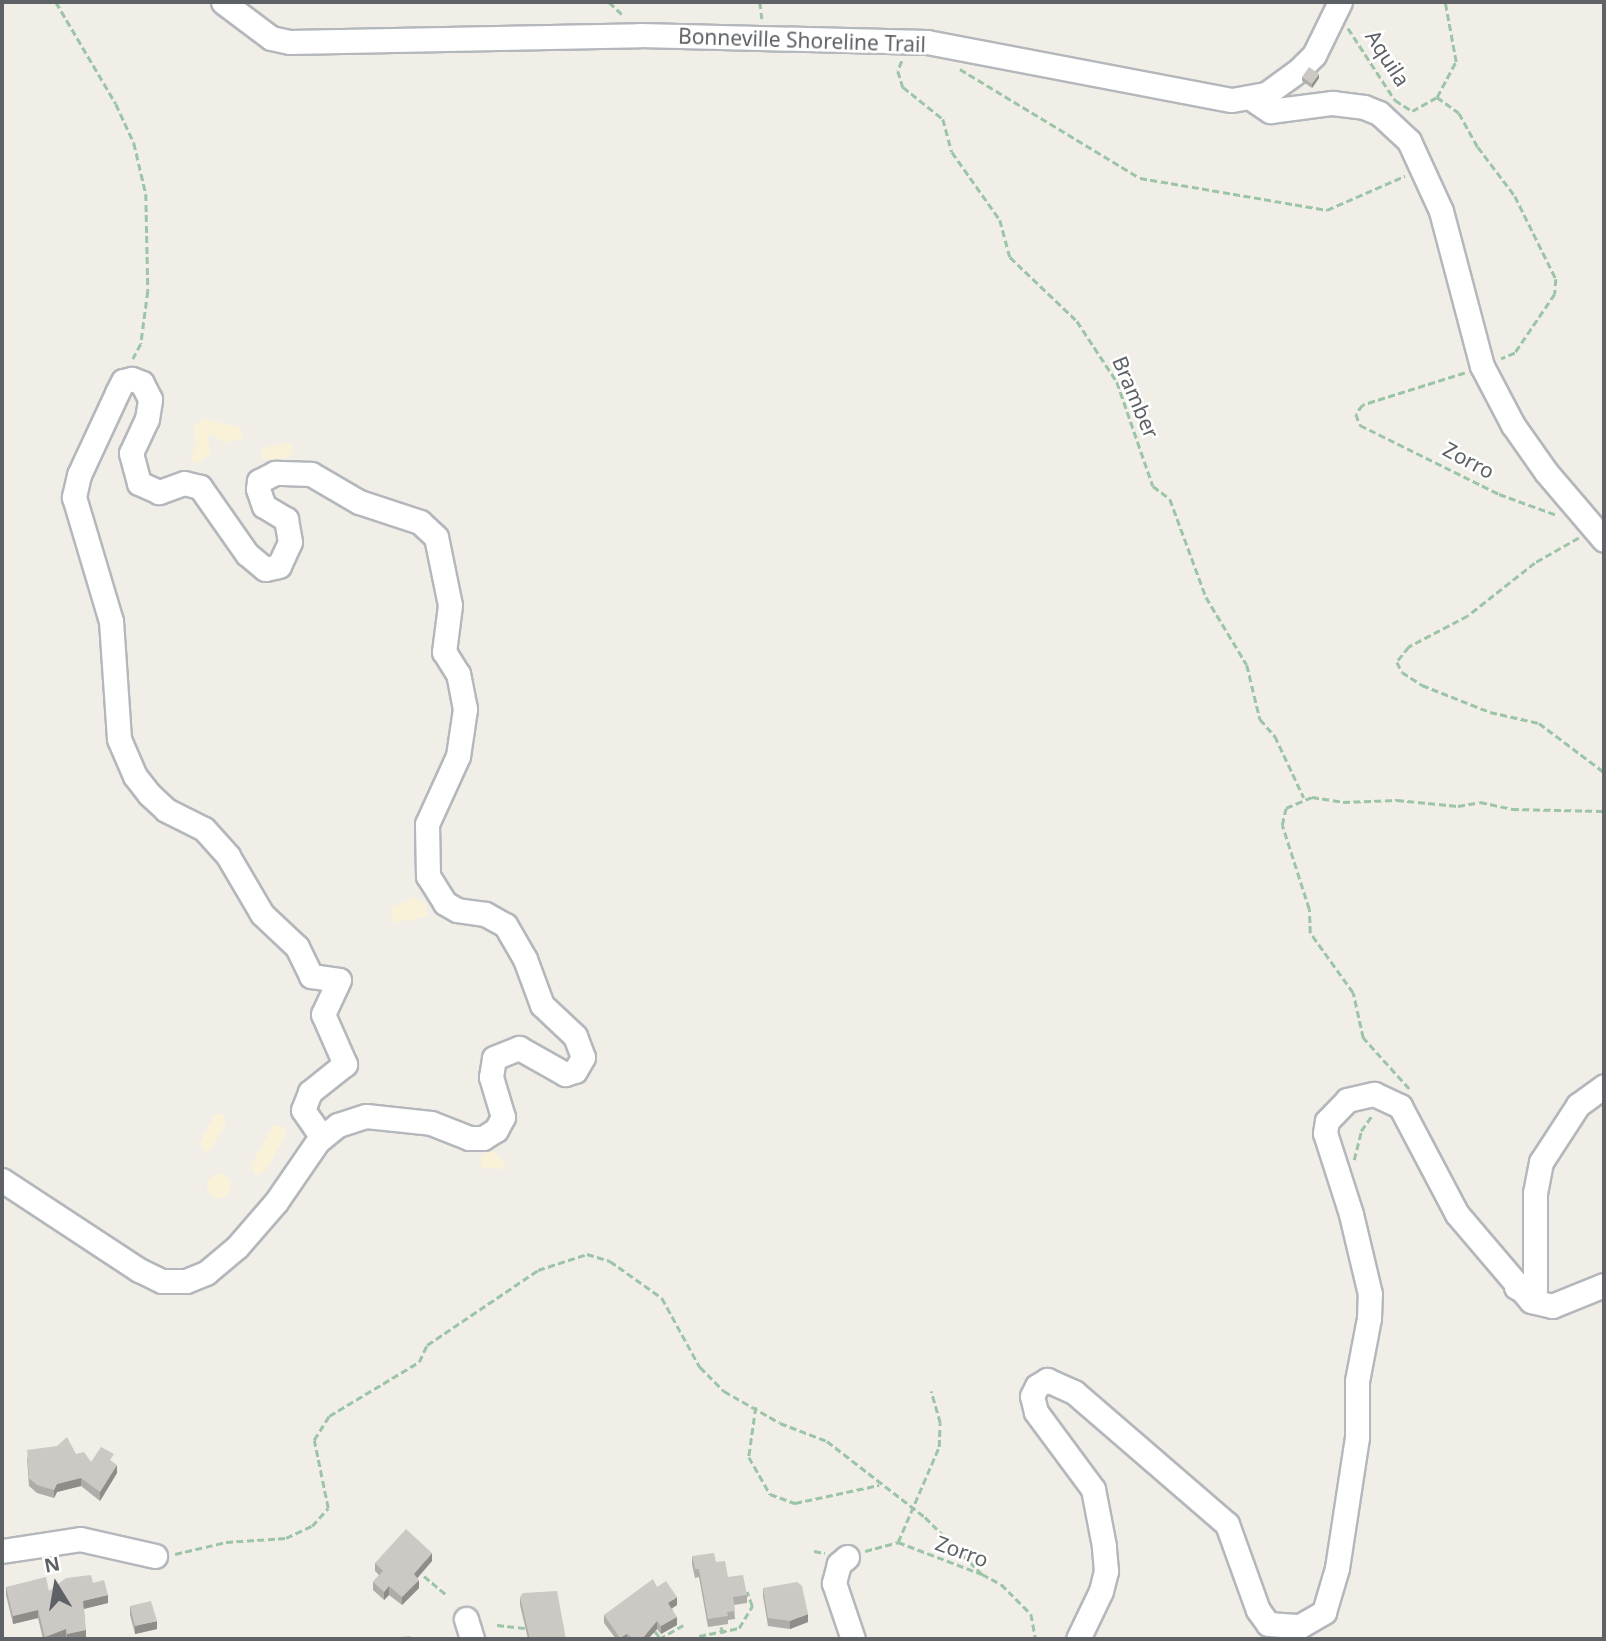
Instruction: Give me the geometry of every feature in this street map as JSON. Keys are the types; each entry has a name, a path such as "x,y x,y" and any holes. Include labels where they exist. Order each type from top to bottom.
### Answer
{"street":[{"name":"Bonneville Shoreline Trail","path":"223,2 271,38 290,42 640,35 912,42 1041,62 1232,100 1251,99 1270,111 1332,103 1379,113 1409,141 1422,168 1452,246 1461,298 1482,366 1513,425 1546,471 1604,540"},
{"path":"1251,99 1299,71 1314,55 1337,9"},
{"path":"2,1180 139,1270 162,1281 186,1281 206,1273 237,1247 322,1137 338,1125 366,1116 431,1123 475,1140 490,1136 503,1117 491,1077 494,1058 519,1048 565,1074 581,1065 582,1048 570,1030 541,1005 525,959 505,925 485,914 457,910 445,902 428,876 428,824 458,756 465,709 458,674 443,652 450,606 436,537 420,522 359,502 311,474 275,473 259,481 258,489 264,506 286,519 290,542 279,566 265,569 247,554 200,487 184,483 159,492 139,483 131,453 147,419 150,399 137,379 123,380 79,475 74,497 111,621 119,739 142,786 166,810 212,837 261,914 297,947 311,976 339,980 323,1014 345,1064 310,1092 303,1110 322,1137"},
{"path":"1516,1287 1528,1293 1535,1289 1535,1193 1541,1162 1578,1105 1604,1086"},
{"path":"1078,1639 1101,1591 1106,1571 1104,1546 1093,1489 1036,1412 1032,1396 1037,1386 1047,1380 1074,1392 1227,1524 1258,1610 1268,1624 1283,1628 1300,1626 1324,1612 1337,1568 1353,1461 1357,1381 1369,1318 1370,1294 1343,1186 1328,1150 1327,1121 1347,1100 1360,1094 1374,1094 1395,1101 1408,1115 1457,1214 1516,1287 1531,1301 1545,1306 1604,1285"},
{"path":"2,1551 80,1539 155,1556"},
{"path":"847,1557 839,1564 834,1583 853,1639"}],"path":[{"path":"56,2 116,104 134,143 146,194 148,291 141,344 123,380"},
{"path":"554,2 585,2"},
{"name":"Aquila","path":"1337,9 1404,108 1412,111 1437,97 1456,62 1444,2"},
{"name":"Bramber","path":"912,42 898,71 903,87 943,119 952,152 1000,220 1010,257 1077,321 1117,382 1153,486 1170,499 1206,597 1247,665 1260,719 1275,736 1304,798"},
{"path":"958,68 1140,178 1327,210 1422,168"},
{"name":"Zorro","path":"1437,97 1459,113 1478,147 1515,196 1556,279 1555,294 1515,354 1363,405 1356,414 1360,425 1499,494 1558,516"},
{"path":"1580,528 1578,541 1535,563 1468,616 1409,647 1398,662 1402,673 1422,685 1490,712 1539,723 1604,772"},
{"path":"1343,1186 1361,1131 1373,1114 1395,1101 1407,1101 1409,1088 1363,1038 1353,993 1310,933 1309,909 1282,817 1286,808 1304,798 1458,806 1480,802 1512,809 1604,811"},
{"path":"155,1556 196,1552 226,1542 286,1538 312,1526 328,1508 314,1440 329,1416 419,1362 427,1345 538,1270 587,1254 610,1261 662,1298 700,1367 724,1391 780,1423 827,1441 914,1508 982,1574"},
{"path":"847,1557 898,1542 914,1508 942,1433 931,1391"},
{"path":"756,1407 749,1457 770,1494 794,1503 881,1485"},
{"name":"Zorro","path":"898,1542 1001,1584 1031,1614 1036,1639"},
{"path":"425,1576 447,1595"},
{"path":"699,1636 741,1626 752,1606 747,1592"},
{"path":"497,1625 524,1628"},
{"path":"655,1631 659,1639 683,1625"},
{"path":"721,1626 726,1639"}],"sand":[{"path":"204,418 240,428 243,437 225,443 212,434 208,437 210,455 197,464 190,459 196,445 193,427"},
{"path":"287,443 292,445 292,454 281,460 262,458 263,448"},
{"path":"413,898 426,904 428,916 393,923 391,908"},
{"path":"215,1114 223,1114 226,1123 207,1155 200,1143"},
{"path":"273,1126 283,1126 286,1134 267,1169 256,1176 251,1166"},
{"path":"492,1150 505,1164 504,1169 481,1168 481,1156"},
{"path":"219,1174 228,1177 231,1186 228,1195 219,1198 210,1195 207,1186 210,1177"}],"building":[{"path":"1309,67 1319,74 1312,84 1302,77"},
{"path":"67,1437 76,1454 84,1452 91,1462 101,1447 114,1454 110,1460 117,1465 100,1492 81,1478 57,1484 54,1490 37,1485 29,1478 27,1450 57,1446"},
{"path":"406,1529 432,1553 414,1574 419,1580 402,1597 389,1586 384,1592 373,1582 383,1571 375,1563"},
{"path":"714,1553 716,1562 725,1561 728,1577 743,1575 747,1595 733,1597 735,1611 727,1612 728,1616 708,1619 699,1569 695,1569 692,1556"},
{"path":"91,1575 93,1583 104,1580 108,1595 83,1601 86,1630 67,1634 66,1629 45,1637 38,1610 13,1616 6,1587 46,1577 49,1591 66,1578"},
{"path":"653,1579 657,1587 666,1581 677,1597 668,1603 677,1617 661,1626 657,1621 642,1639 634,1639 627,1634 620,1638 604,1615"},
{"path":"797,1582 802,1586 808,1614 790,1621 768,1618 763,1588"},
{"path":"557,1591 566,1639 530,1639 520,1597 523,1593"},
{"path":"151,1601 157,1621 135,1626 130,1606"},
{"path":"410,1636 415,1639 381,1639"}]}
